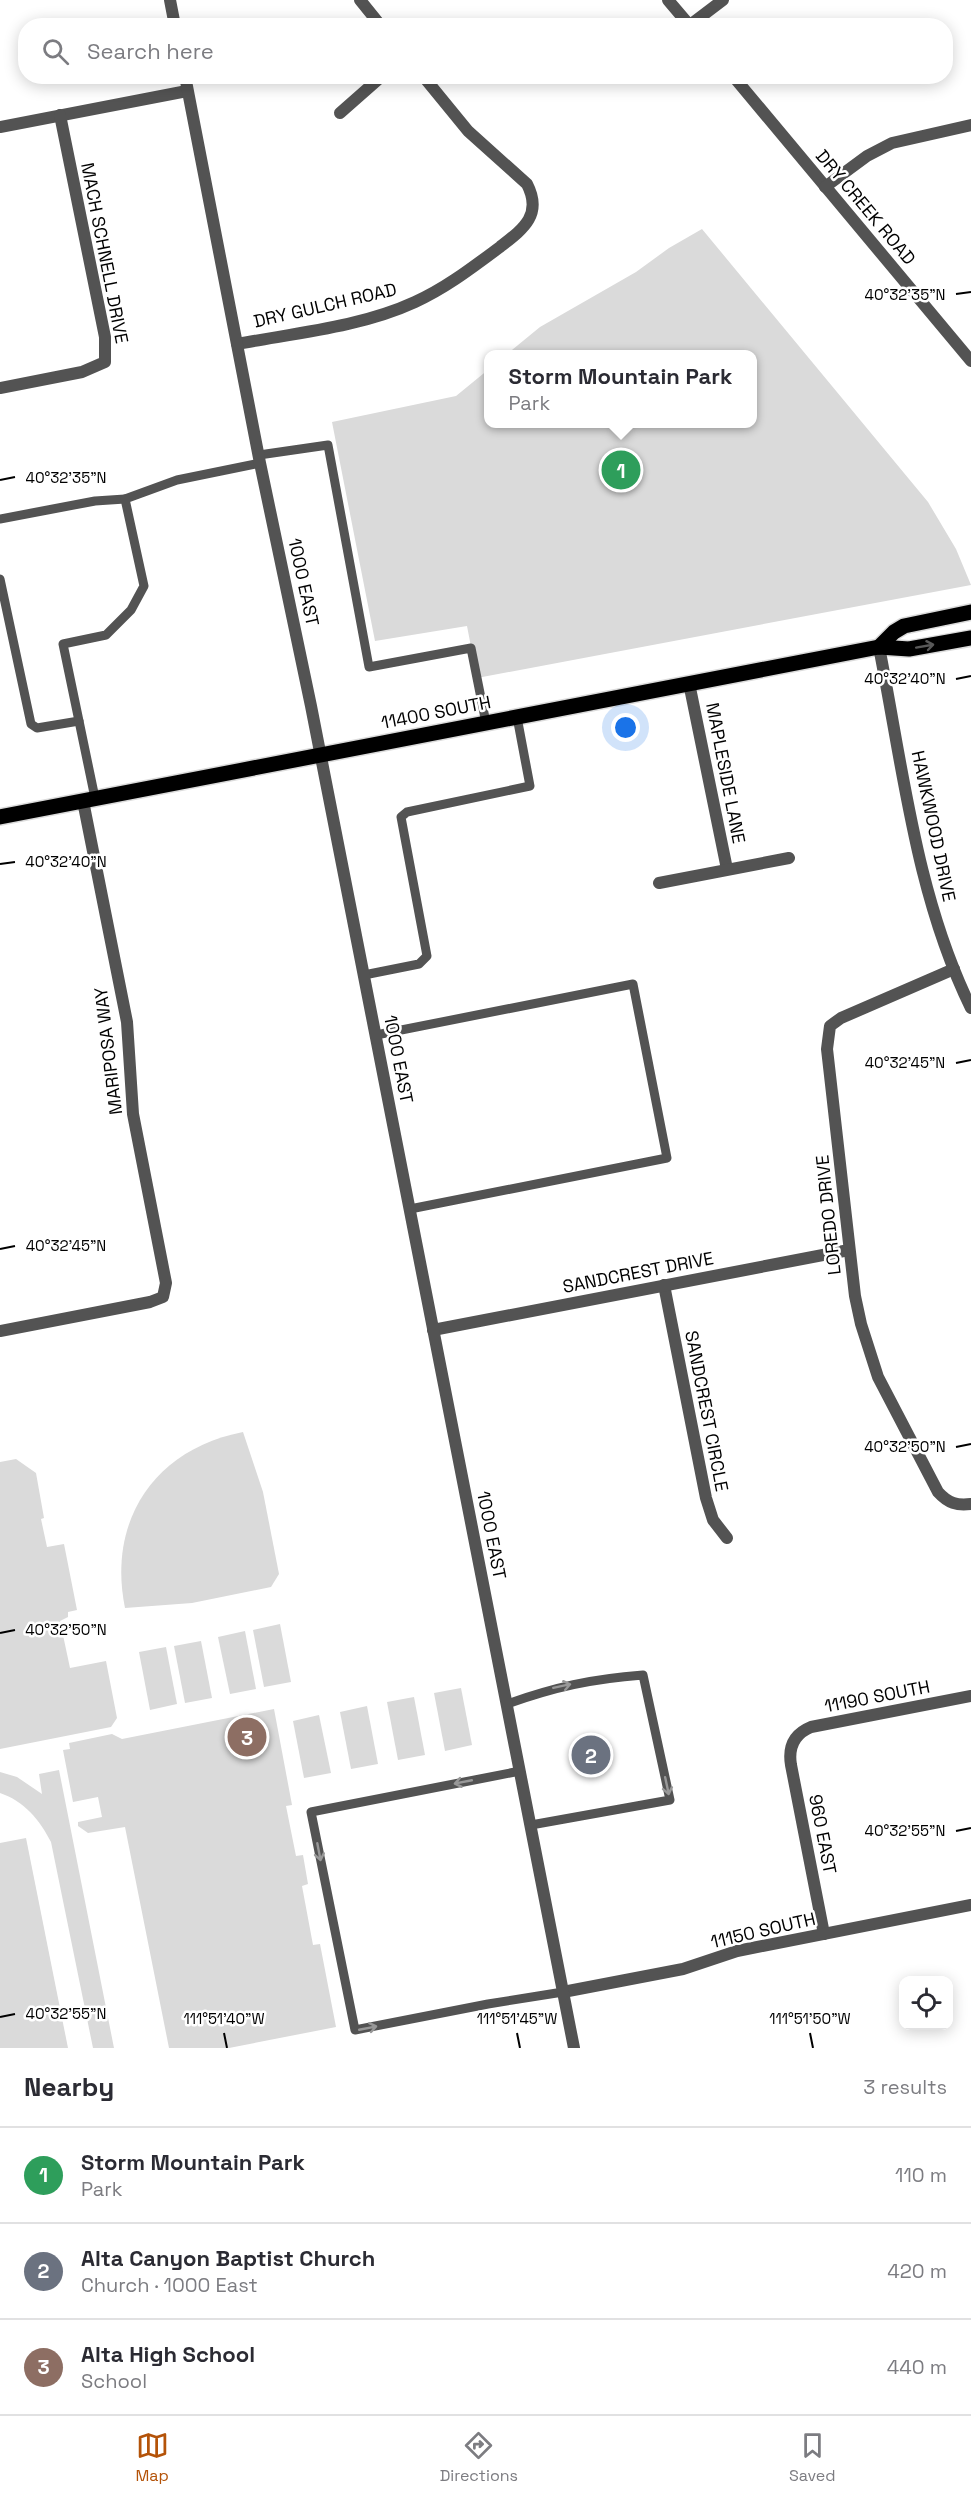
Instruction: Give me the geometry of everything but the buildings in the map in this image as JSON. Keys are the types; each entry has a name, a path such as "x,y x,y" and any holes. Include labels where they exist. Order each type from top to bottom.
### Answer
{"main road":[{"name":"11400 SOUTH","path":"879,647 904,626 971,612"},
{"name":"11400 SOUTH","path":"0,817 879,647 909,649 971,638"}],"street":[{"path":"170,0 173,18"},
{"path":"360,0 375,18"},
{"path":"668,0 684,18"},
{"path":"699,18 723,0"},
{"name":"1000 EAST","path":"187,84 574,2048"},
{"path":"340,113 373,84"},
{"name":"DRY GULCH ROAD","path":"237,344 369,317 415,302 457,278 526,225 534,207 533,195 527,184 468,131 430,84"},
{"name":"DRY CREEK ROAD","path":"740,84 971,361"},
{"path":"0,128 188,91"},
{"name":"MACH SCHNELL DRIVE","path":"0,388 82,372 105,362 105,337 60,115"},
{"path":"825,187 867,156 892,143 971,125"},
{"name":"HAWKWOOD DRIVE","path":"879,647 924,874 943,941 971,1008"},
{"name":"MAPLESIDE LANE","path":"689,683 727,869"},
{"name":"MARIPOSA WAY","path":"0,1331 137,1305 163,1297 166,1283 133,1114 127,1022 89,800"},
{"name":"MAPLESIDE LANE","path":"659,883 789,858"},
{"name":"LOREDO DRIVE","path":"954,969 853,1012 830,1026 827,1049 849,1250 861,1324 878,1377 938,1492 944,1499 965,1505"},
{"name":"SANDCREST DRIVE","path":"433,1330 849,1250"},
{"name":"SANDCREST CIRCLE","path":"664,1286 706,1498 713,1520 727,1538"},
{"name":"11190 SOUTH","path":"793,1740 811,1727 971,1696"},
{"name":"960 EAST","path":"793,1740 791,1765 824,1934"},
{"name":"11150 SOUTH","path":"563,1992 683,1969 737,1951 971,1905"}],"lane":[{"path":"0,519 95,501 125,499 177,480 259,459 328,445 369,667 471,648 486,723"},
{"path":"89,800 79,721 63,644 106,635 131,610 144,585 125,499"},
{"path":"0,579 31,724 37,728 79,721"},
{"path":"364,975 419,964 427,956 401,817 407,812 530,786 517,717"},
{"path":"376,1035 633,984 665,1147 667,1158 410,1209"},
{"path":"507,1704 551,1688 609,1677 643,1675 670,1800 531,1826"},
{"path":"520,1771 312,1812 355,2030 563,1992"}],"shaded area":[{"path":"702,229 928,502 956,549 971,585 477,678 467,626 375,641 332,422 456,396 484,373 484,428 757,428 757,350 512,350 540,327 636,272 669,248"},
{"path":"243,1432 263,1492 279,1574 271,1587 192,1603 125,1608 121,1576 123,1546 131,1518 144,1493 162,1472 185,1454 212,1441"},
{"path":"16,1459 36,1473 44,1518 41,1519 47,1547 64,1544 77,1610 68,1612 68,1617 60,1621 70,1668 106,1661 117,1718 111,1727 0,1749 0,1462"},
{"path":"280,1624 291,1682 264,1687 253,1630"},
{"path":"245,1631 256,1689 230,1694 218,1637"},
{"path":"201,1641 212,1698 185,1703 174,1646"},
{"path":"166,1647 177,1704 150,1710 139,1652"},
{"path":"461,1688 472,1745 445,1751 434,1693"},
{"path":"414,1697 425,1755 398,1760 387,1702"},
{"path":"367,1706 378,1764 351,1769 340,1712"},
{"path":"274,1709 292,1805 286,1806 296,1856 303,1855 308,1884 302,1886 313,1945 320,1944 336,2027 229,2048 169,2048 125,1827 88,1833 78,1826 78,1822 102,1817 98,1797 73,1802 63,1750 70,1749 69,1743 112,1734 122,1739"},
{"path":"319,1715 331,1773 304,1778 293,1721"},
{"path":"59,1770 114,2048 93,2048 51,1842 42,1826 24,1806 0,1793 0,1772 17,1777 42,1794 39,1774"},
{"path":"26,1838 68,2048 0,2048 0,1843"}],"place":[{"name":"Storm Mountain Park","path":"621,470"},
{"name":"Alta High School","path":"247,1737"},
{"name":"Alta Canyon Baptist Church","path":"591,1755"}]}
